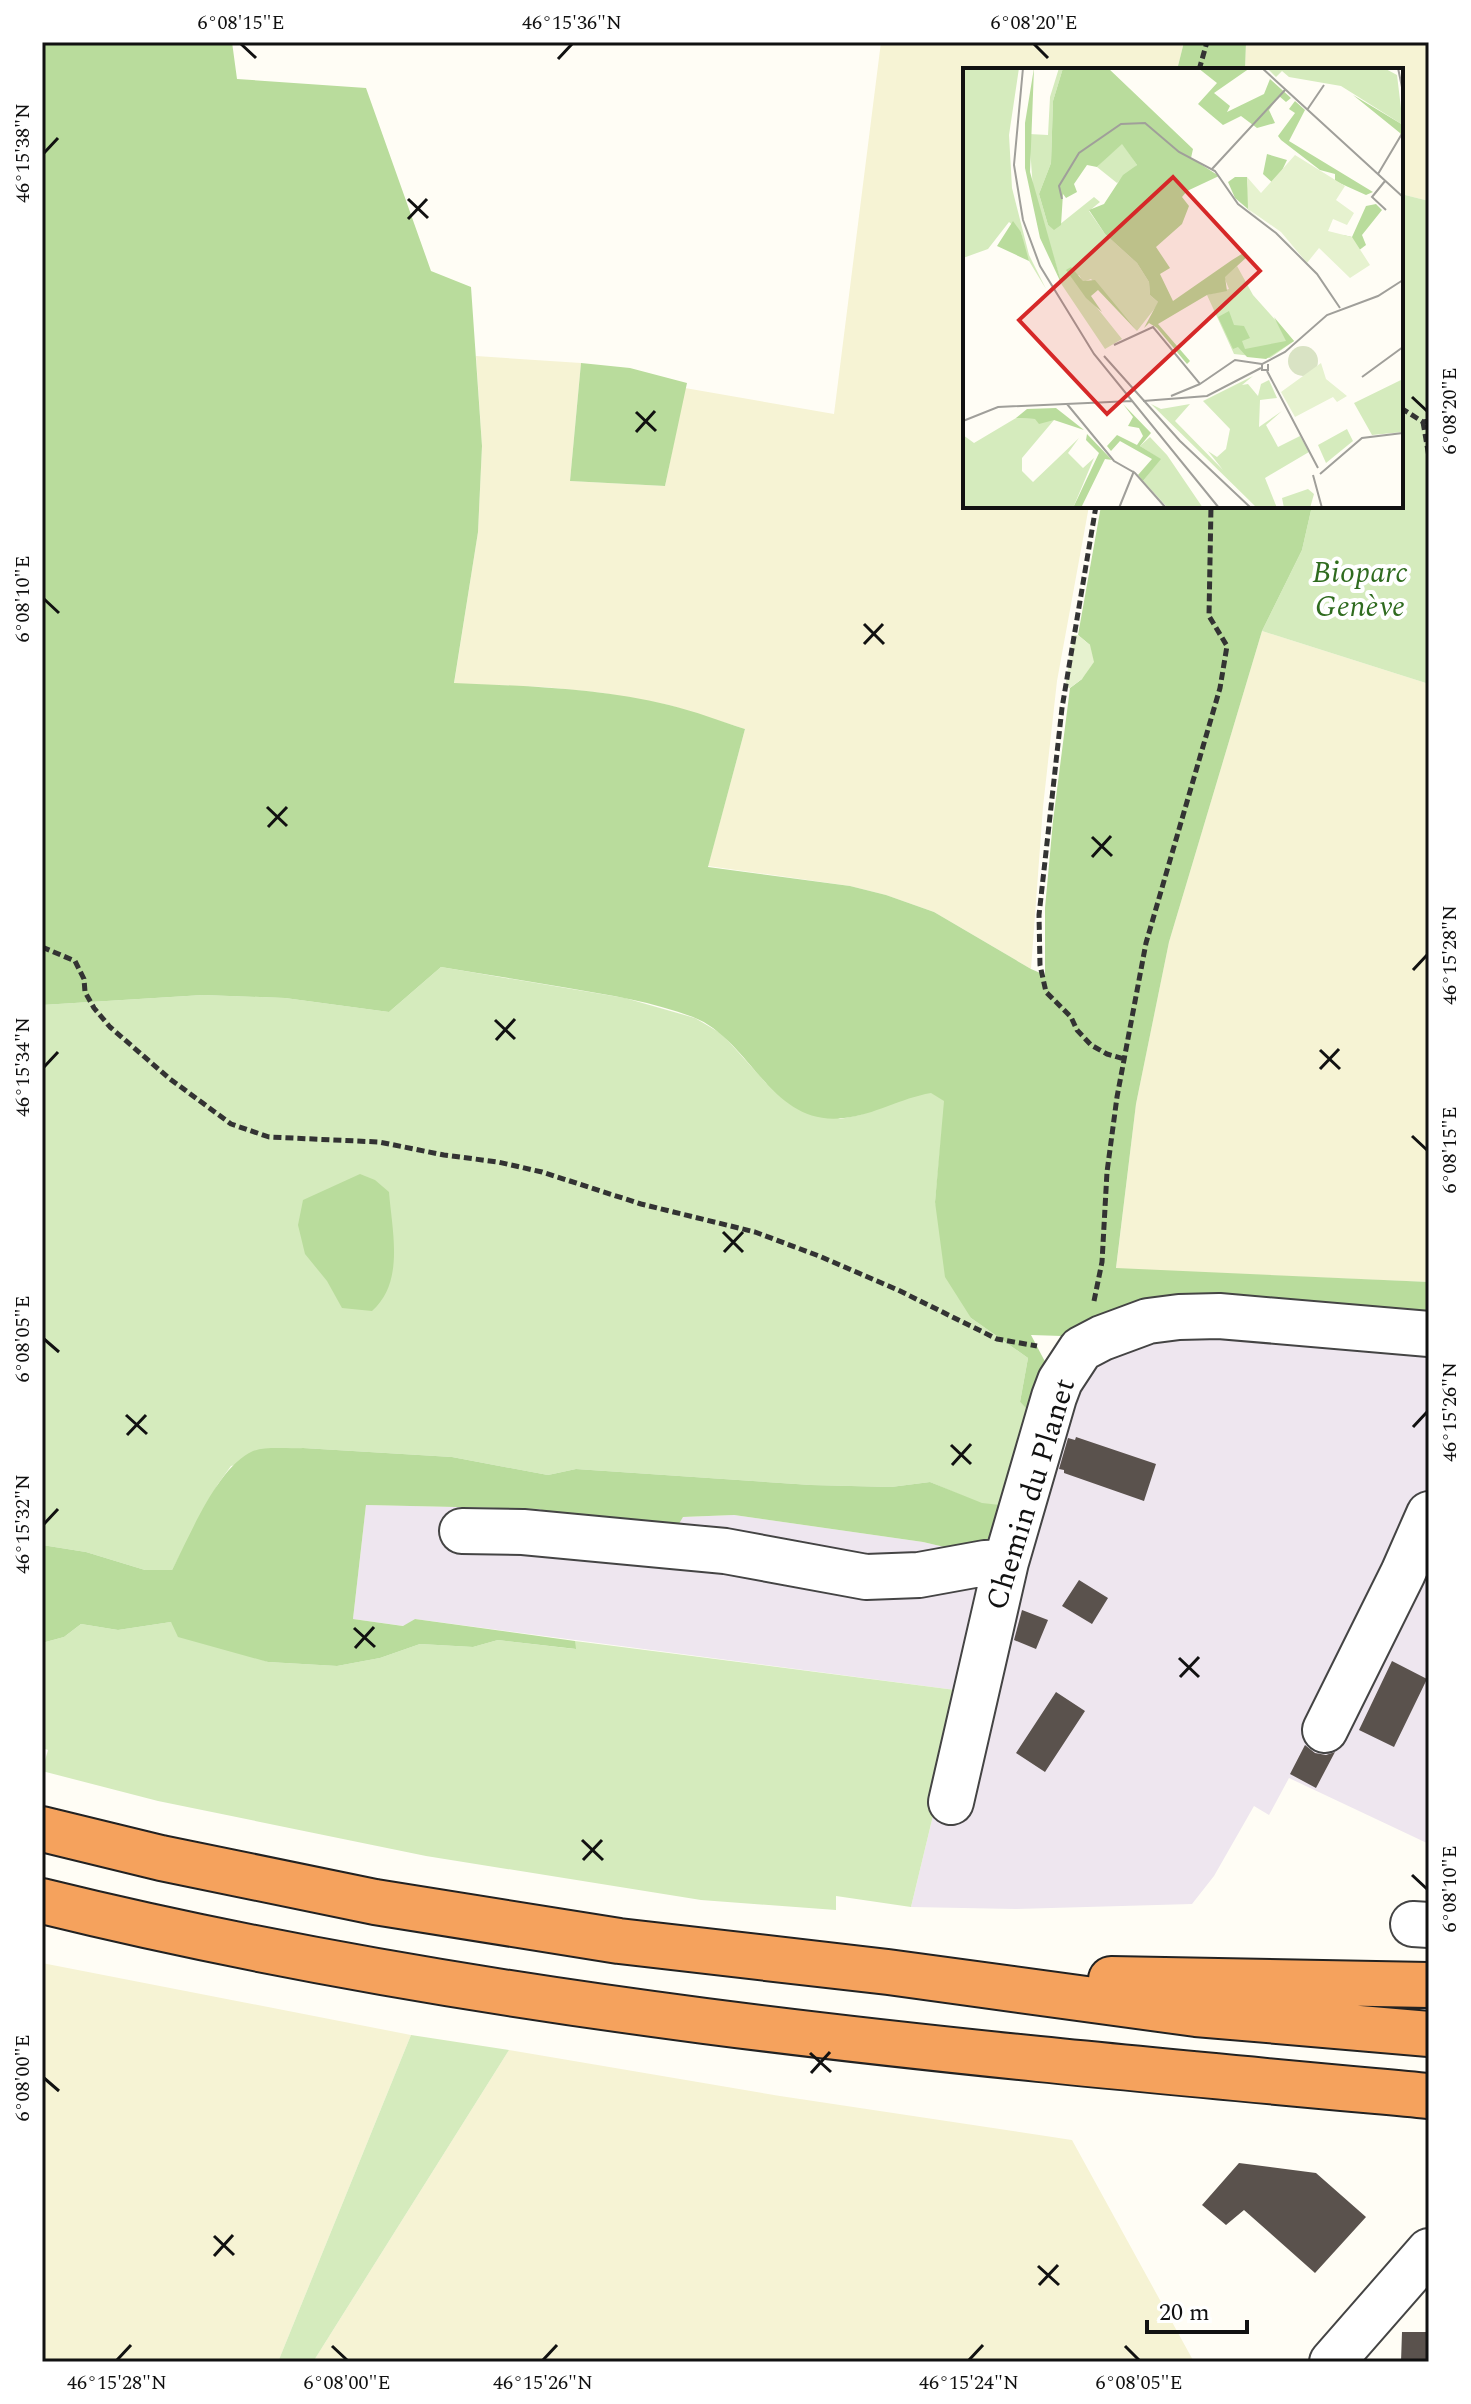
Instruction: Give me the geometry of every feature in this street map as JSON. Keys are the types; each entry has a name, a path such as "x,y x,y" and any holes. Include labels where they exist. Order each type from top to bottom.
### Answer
{"highway":[{"path":"42,1829 161,1858 375,1902 619,1941 888,1972 1196,2014 1429,2034"},
{"path":"42,1901 325,1962 594,2007 849,2040 1429,2096"},
{"path":"888,1972 1429,1985"}],"street":[{"name":"Chemin du Planet","path":"951,1802 1006,1562 1054,1397 1060,1381 1081,1349 1148,1321 1179,1317 1219,1316 1429,1334"},
{"path":"1325,1730 1416,1578 1429,1514"},
{"path":"462,1531 523,1532 725,1551 866,1577 919,1575 1006,1562"},
{"path":"1332,2362 1429,2251"}],"path":[{"path":"1200,68 1207,42"},
{"path":"1403,409 1426,422 1429,457"},
{"path":"1096,508 1062,708 1039,915 1040,965 1046,992 1071,1017 1077,1030 1091,1045 1124,1059"},
{"path":"42,947 75,961 81,969 85,992 110,1027 208,1109 250,1132 290,1139 379,1142 542,1172 641,1204 755,1232 898,1290 1012,1344 1081,1349 1102,1262 1107,1172 1146,943 1220,688 1227,646 1209,616 1211,508"}],"shaded area":[{"path":"881,42 1184,42 1178,68 963,68 963,508 1089,508 1057,681 1043,807 1031,969 934,912 886,895 850,886 708,866 745,729 669,705 603,693 544,687 454,684 478,532 482,446 476,356 581,363 570,481 665,486 685,388 834,414"},
{"path":"1246,42 1429,42 1429,201 1403,194 1403,68 1245,68"},
{"path":"1262,631 1429,684 1429,1282 1116,1269 1136,1104 1169,942"},
{"path":"1429,1325 1429,1844 1289,1778 1269,1815 1254,1806 1214,1876 1192,1904 1016,1909 911,1907 963,1691 415,1619 404,1626 353,1619 366,1505 541,1509 565,1522 734,1515 953,1549 1051,1373 1062,1336 1097,1328"},
{"path":"42,1963 411,2035 278,2362 42,2362"},
{"path":"509,2050 780,2096 1072,2140 1194,2362 313,2362"}],"green space":[{"path":"42,42 232,42 237,79 366,88 431,271 471,287 482,446 478,532 454,683 562,689 642,699 745,729 708,867 850,886 886,895 934,912 1045,975 1045,908 1053,821 1070,688 1082,679 1090,645 1078,635 1101,508 1312,508 1302,550 1262,631 1169,942 1136,1104 1116,1268 1429,1282 1429,1325 1097,1328 1062,1336 1031,1335 1051,1373 1036,1419 1020,1402 1028,1358 971,1318 945,1277 935,1202 944,1101 931,1093 855,1116 819,1117 797,1109 779,1096 731,1044 713,1028 693,1017 615,996 441,967 389,1012 285,998 203,995 42,1005"},
{"path":"1184,42 1246,42 1245,68 1178,68"},
{"name":"Bioparc Genève","path":"1403,194 1429,201 1429,684 1262,631 1302,550 1312,508 1403,508"},
{"path":"581,363 630,368 687,383 665,486 570,481"},
{"path":"1073,635 1078,635 1090,645 1094,662 1082,679 1065,688"},
{"path":"441,967 625,998 695,1018 722,1034 766,1083 840,1119 931,1092 945,1101 935,1202 971,1318 1028,1358 1020,1402 1036,1419 1009,1506 982,1504 930,1482 891,1487 811,1485 576,1469 548,1475 452,1457 303,1448 231,1466 218,1484 172,1570 145,1570 86,1552 42,1545 42,1005 203,995 285,998 389,1012"},
{"path":"360,1174 375,1180 389,1192 392,1223 393,1271 389,1286 372,1311 342,1308 327,1281 305,1254 298,1225 303,1200"},
{"path":"303,1448 452,1457 548,1475 576,1469 811,1485 891,1487 930,1482 982,1503 1009,1506 999,1542 953,1549 734,1515 683,1517 674,1532 565,1522 540,1509 366,1505 353,1619 403,1626 415,1619 575,1641 576,1649 498,1640 473,1647 420,1644 380,1658 337,1666 268,1662 178,1637 171,1622 118,1630 81,1624 64,1637 42,1643 42,1545 86,1552 145,1570 172,1570 216,1487 240,1459 258,1449"},
{"path":"171,1622 268,1662 337,1666 380,1658 420,1644 473,1647 498,1640 575,1649 575,1641 963,1691 911,1907 836,1896 836,1910 701,1900 426,1856 158,1801 42,1771 48,1750 42,1748 42,1643 64,1637 81,1624 118,1630"},
{"path":"411,2035 509,2050 313,2362 278,2362"}],"building":[{"path":"1076,1437 1156,1464 1144,1501 1059,1469 1068,1438 1075,1440"},
{"path":"1079,1580 1108,1598 1092,1624 1062,1606"},
{"path":"1022,1610 1048,1620 1036,1649 1014,1640"},
{"path":"1392,1661 1427,1679 1394,1747 1359,1730"},
{"path":"1056,1692 1085,1711 1045,1772 1016,1753"},
{"path":"1305,1745 1315,1753 1326,1755 1335,1752 1316,1788 1290,1774"},
{"path":"1239,2163 1316,2173 1366,2217 1315,2273 1244,2210 1226,2225 1202,2205"},
{"path":"1402,2332 1429,2332 1429,2362 1401,2362"}]}
